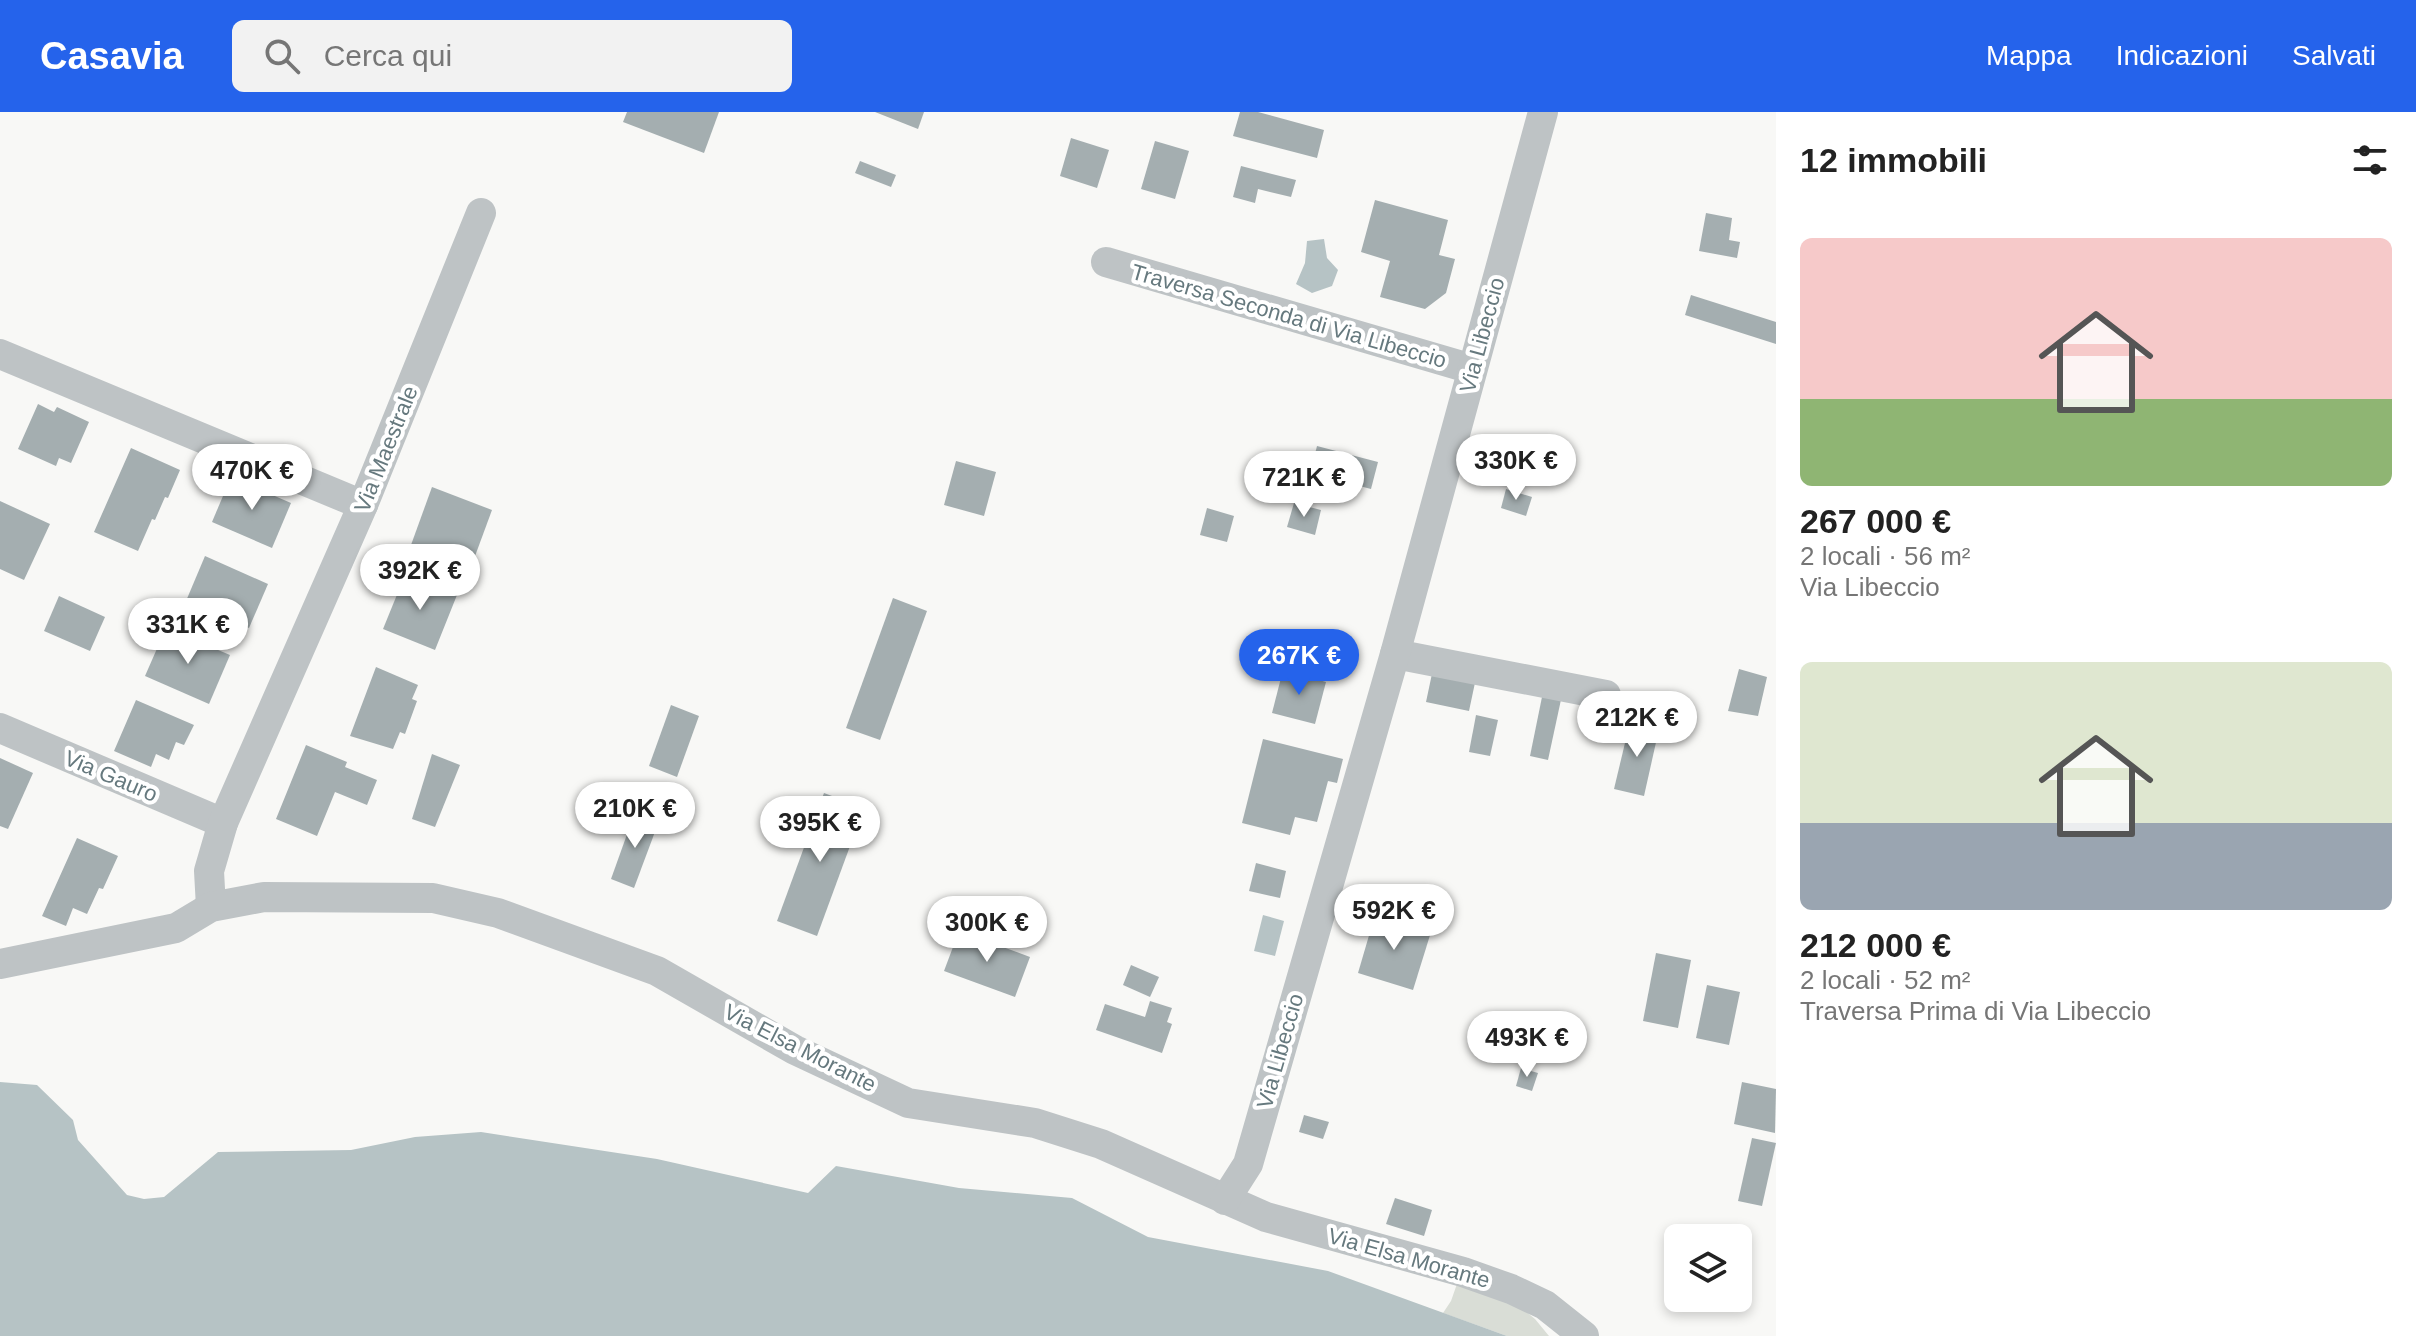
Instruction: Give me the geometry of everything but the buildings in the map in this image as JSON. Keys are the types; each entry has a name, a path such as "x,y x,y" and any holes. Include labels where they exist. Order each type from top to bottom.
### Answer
{"street":[{"name":"Via Libeccio","path":"1225,1200 1248,1164 1395,654 1543,112"},
{"name":"Via Maestrale","path":"211,907 209,871 223,823 363,505 481,213"},
{"name":"Traversa Seconda di Via Libeccio","path":"1106,262 1472,369"},
{"path":"2,361 363,505"},
{"path":"1395,654 1606,695"},
{"name":"Via Gauro","path":"0,728 223,823"},
{"name":"Via Elsa Morante","path":"0,964 176,928 211,907 264,897 433,898 498,913 657,971 795,1050 908,1103 1035,1123 1101,1144 1266,1217 1463,1272 1511,1289 1545,1305 1584,1336"}],"shaded area":[{"path":"1324,239 1327,258 1338,270 1332,286 1312,293 1296,284 1305,263 1307,241"},
{"path":"1263,915 1284,921 1275,956 1254,951"},
{"path":"0,1082 37,1085 73,1120 78,1140 127,1195 144,1199 164,1197 218,1152 351,1150 415,1137 481,1132 657,1159 808,1193 836,1166 959,1188 1072,1198 1148,1237 1328,1271 1507,1336 0,1336"},
{"path":"1458,1281 1514,1302 1535,1319 1549,1336 1507,1336 1443,1313"}]}
